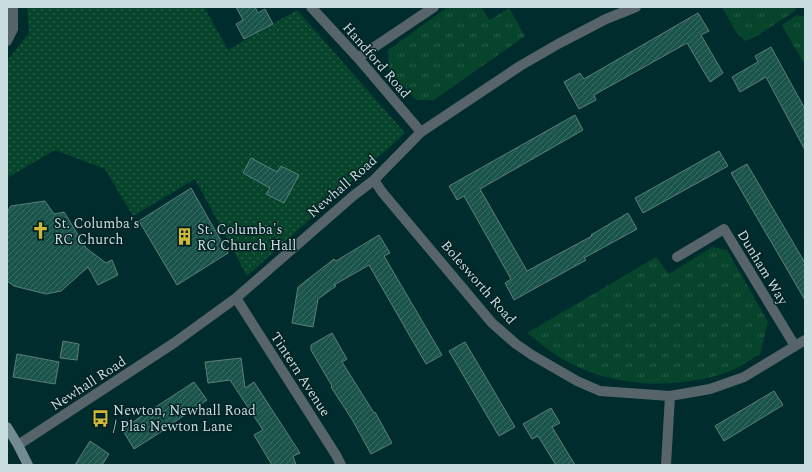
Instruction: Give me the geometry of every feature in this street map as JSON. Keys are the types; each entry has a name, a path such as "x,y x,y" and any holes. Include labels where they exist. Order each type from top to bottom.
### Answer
{"street":[{"path":"7,41 13,29 13,7"},
{"name":"Handford Road","path":"311,7 358,58 421,132"},
{"path":"358,58 434,7"},
{"name":"Newhall Road","path":"18,445 174,343 236,298 353,196 374,180 421,132 545,51 606,19 636,7"},
{"name":"Bolesworth Road","path":"374,180 382,192 492,323 516,344 554,369 600,391 670,396 710,389 744,377 805,340"},
{"name":"Dunham Way","path":"677,257 724,229 794,346"},
{"name":"Tintern Avenue","path":"236,298 341,465"},
{"path":"666,465 670,396"},
{"path":"7,427 28,465"}],"green space":[{"path":"27,7 204,7 228,50 297,10 405,133 247,276 195,179 133,216 105,169 55,150 7,178 7,61 29,33"},
{"path":"448,7 481,7 490,20 509,8 525,36 434,100 416,100 389,71 388,50"},
{"path":"722,7 796,7 795,11 755,37 745,41 736,32"},
{"path":"797,15 805,17 805,65 782,25"},
{"path":"712,247 727,250 768,322 760,354 728,372 687,382 643,383 621,380 580,368 557,355 527,333 656,257 669,274"}],"building":[{"path":"236,7 255,7 258,13 265,9 273,24 244,39 236,24 243,20"},
{"path":"698,13 709,31 701,35 723,73 710,82 687,43 594,95 596,100 579,109 564,82 580,73 584,79"},
{"path":"771,47 805,109 805,150 766,77 740,92 732,77 758,62 755,56"},
{"path":"575,115 583,130 480,189 527,271 592,236 591,235 628,213 637,229 584,258 586,260 514,300 505,283 511,279 464,196 457,200 449,186"},
{"path":"719,151 728,166 643,213 635,198"},
{"path":"251,158 277,172 281,166 299,175 284,203 266,194 270,188 243,173"},
{"path":"747,164 805,263 805,300 731,173"},
{"name":"St. Columba's RC Church Hall","path":"191,188 228,253 177,285 139,221"},
{"name":"St. Columba's RC Church","path":"45,201 54,214 64,212 86,248 106,263 112,260 118,275 98,285 88,267 61,291 46,294 14,286 7,281 7,212 11,206"},
{"path":"379,235 390,253 384,256 442,355 426,364 369,265 334,285 336,286 318,299 313,327 292,323 298,287 334,259 336,261"},
{"path":"332,333 347,359 342,362 374,413 375,412 392,443 371,454 311,350 311,345"},
{"path":"63,341 79,344 77,360 60,358"},
{"path":"465,342 515,427 499,436 449,351"},
{"path":"17,354 59,362 55,384 13,377"},
{"path":"241,358 245,388 254,382 300,453 293,456 296,465 272,465 254,435 263,430 230,380 208,383 205,362"},
{"path":"194,382 207,400 134,449 122,429"},
{"path":"774,391 783,405 724,441 715,426"},
{"path":"551,408 560,423 552,427 575,465 556,465 538,436 532,439 523,424"},
{"path":"90,441 109,454 102,465 75,465"}],"place":[{"name":"St. Columba's RC Church","path":"41,231"},
{"name":"St. Columba's RC Church Hall","path":"184,237"},
{"name":"Newton, Newhall Road / Plas Newton Lane","path":"100,418"}]}
